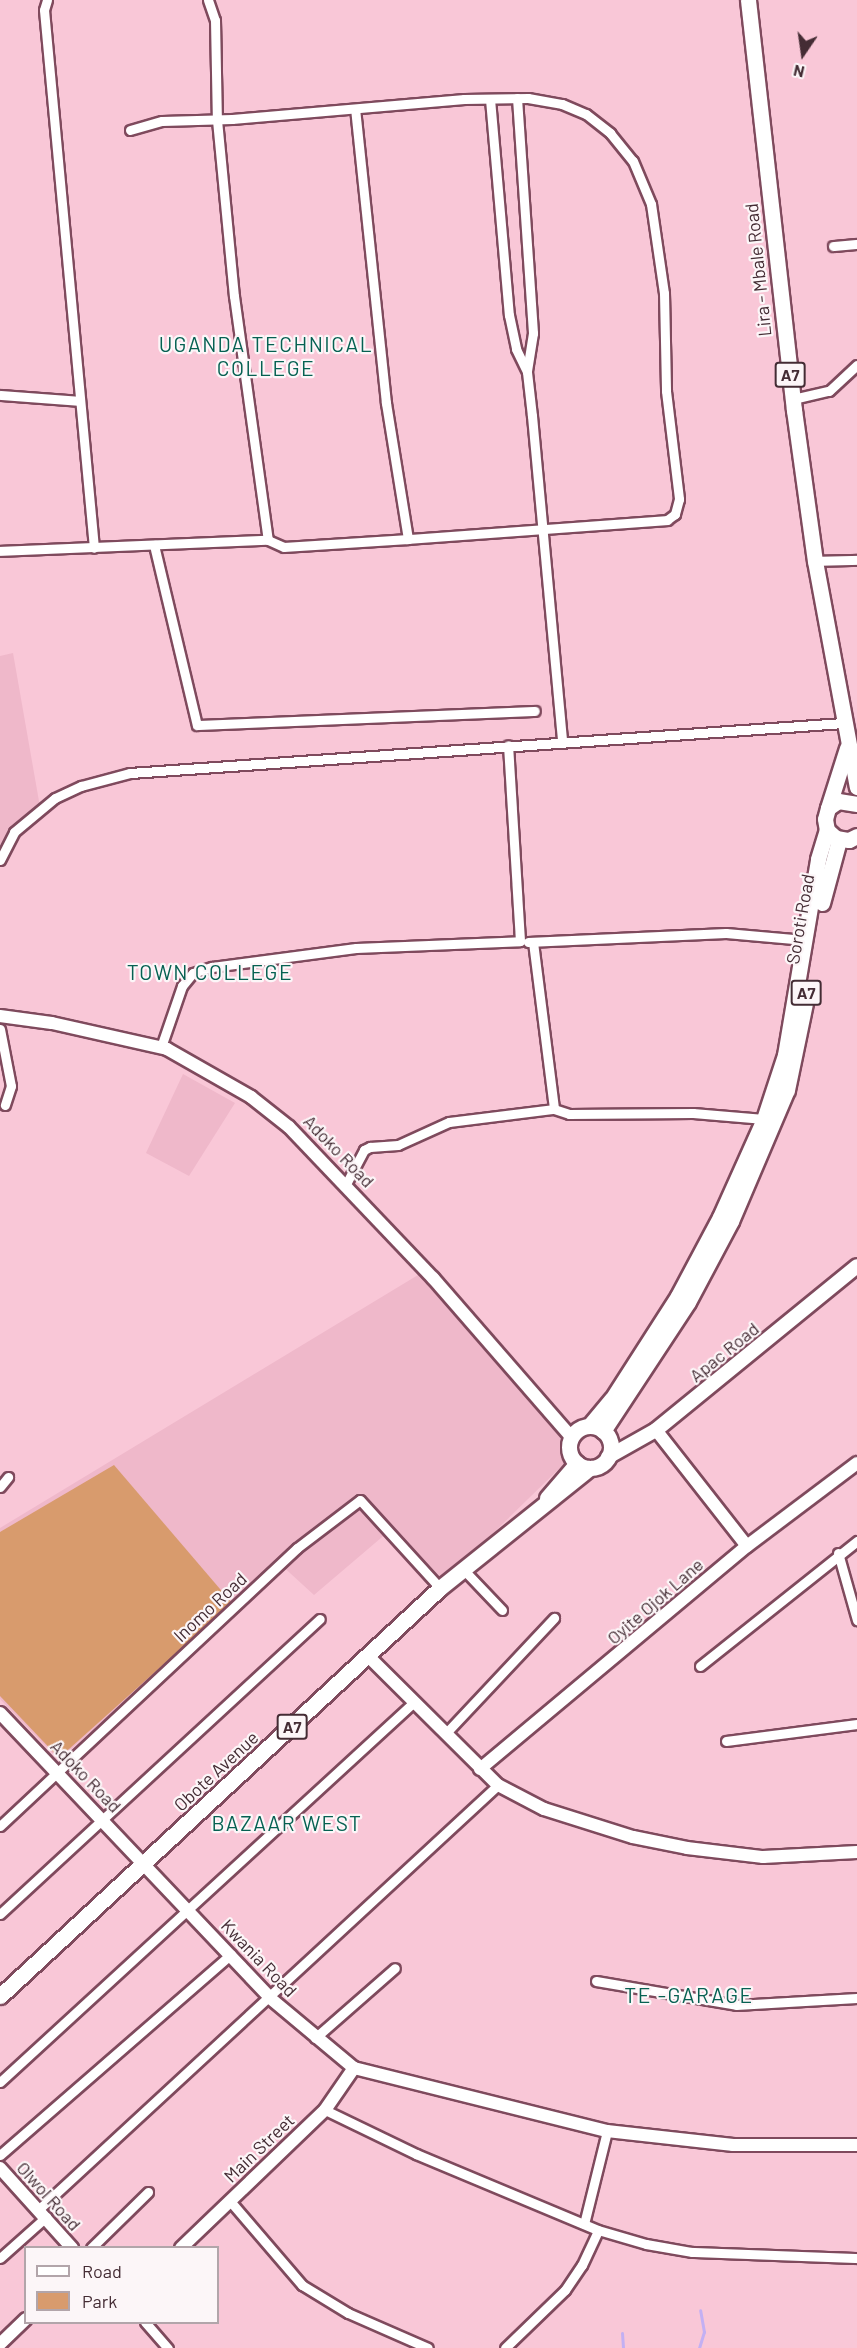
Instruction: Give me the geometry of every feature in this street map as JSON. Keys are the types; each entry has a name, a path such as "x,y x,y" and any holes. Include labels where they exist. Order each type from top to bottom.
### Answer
{"main road":[{"name":"Lira - Mbale Road","path":"748,0 793,399 815,561 847,748"},
{"name":"A7","path":"847,748 857,787"},
{"name":"A7","path":"824,860 846,839 825,819 847,748"},
{"path":"828,808 844,800 857,804"},
{"name":"Soroti Road","path":"770,1121 785,1055 805,940 824,860"},
{"name":"Soroti Road","path":"770,1121 796,1058 824,860"},
{"name":"A7","path":"571,1437 596,1429 612,1399 726,1219 770,1121"},
{"name":"Apac Road","path":"608,1457 656,1430 857,1266"},
{"path":"596,1429 610,1443 608,1457"},
{"path":"571,1437 569,1451 583,1466"},
{"name":"A7","path":"583,1466 608,1457"},
{"name":"Obote Avenue","path":"0,1996 144,1866 462,1568 542,1505 583,1466"}],"street":[{"path":"47,0 44,10 94,548"},
{"path":"208,0 215,20 217,120 243,378 267,540"},
{"path":"0,552 267,540 284,547 656,524 675,514 679,499 666,391 664,293 657,235 643,178 623,147 586,114 550,100 517,98 217,120 162,121 130,130"},
{"path":"517,98 533,333 527,372 544,530 562,741"},
{"path":"490,99 509,315 516,349 527,372"},
{"path":"355,110 386,403 408,539"},
{"path":"833,246 857,244"},
{"path":"793,399 829,391 857,364"},
{"path":"0,395 80,401"},
{"path":"154,545 197,725 535,711"},
{"path":"815,561 857,560"},
{"path":"0,860 14,832 55,798 81,786 130,773 843,723"},
{"path":"508,745 520,941"},
{"path":"161,1047 170,1010 182,986 193,973 212,967 356,948 726,933 805,940"},
{"path":"533,942 554,1109"},
{"name":"Adoko Road","path":"0,1016 74,1027 161,1047 251,1097 289,1127 464,1311 571,1437"},
{"path":"0,1029 10,1086 5,1106"},
{"path":"345,1186 364,1150 370,1147 398,1145 449,1122 554,1109 569,1114 693,1113 770,1121"},
{"path":"656,1430 747,1546"},
{"name":"Oyite Ojok Lane","path":"480,1769 747,1546 857,1463"},
{"path":"0,1487 8,1477"},
{"name":"Inomo Road","path":"0,1827 297,1548 360,1500 440,1588"},
{"path":"700,1666 838,1553 857,1541"},
{"path":"838,1553 857,1620"},
{"path":"462,1568 502,1610"},
{"path":"446,1733 554,1618"},
{"path":"0,1914 320,1619"},
{"path":"368,1656 498,1785 563,1816 687,1848 763,1857 857,1852"},
{"path":"0,2082 414,1702"},
{"name":"Adoko Road","path":"0,1713 144,1866"},
{"path":"726,1741 857,1724"},
{"path":"0,2259 42,2213 498,1785"},
{"name":"Kwania Road","path":"144,1866 231,1954 270,1998 315,2038 354,2068"},
{"path":"0,2155 231,1954"},
{"path":"315,2038 395,1968"},
{"path":"596,1981 736,2005 857,1998"},
{"path":"354,2068 607,2131 733,2145 857,2145"},
{"name":"Main Street","path":"182,2246 325,2110 354,2068"},
{"path":"325,2110 393,2145 598,2230 692,2252 857,2258"},
{"path":"584,2224 607,2131"},
{"name":"Olwol Road","path":"1,2172 71,2246"},
{"path":"92,2246 148,2192"},
{"path":"230,2201 302,2285 348,2313 428,2348"},
{"path":"505,2348 565,2290 582,2265 598,2230"},
{"path":"0,2344 24,2321"},
{"path":"147,2324 168,2348"}],"shaded area":[{"path":"13,653 40,807 0,845 0,656"},
{"path":"183,1074 235,1103 189,1176 146,1153"},
{"path":"423,1272 570,1446 567,1461 441,1584 388,1532 314,1595 279,1563 59,1760 0,1699 0,1528"}],"green space":[{"path":"114,1465 232,1603 59,1758 0,1696 0,1532"}],"waterway":[{"path":"699,2348 704,2332 700,2310"},
{"path":"622,2333 623,2348"}],"district":[{"name":"UGANDA TECHNICAL COLLEGE","path":"266,356"},
{"name":"TOWN COLLEGE","path":"210,972"},
{"name":"BAZAAR WEST","path":"287,1823"},
{"name":"TE -GARAGE","path":"689,1995"}]}
